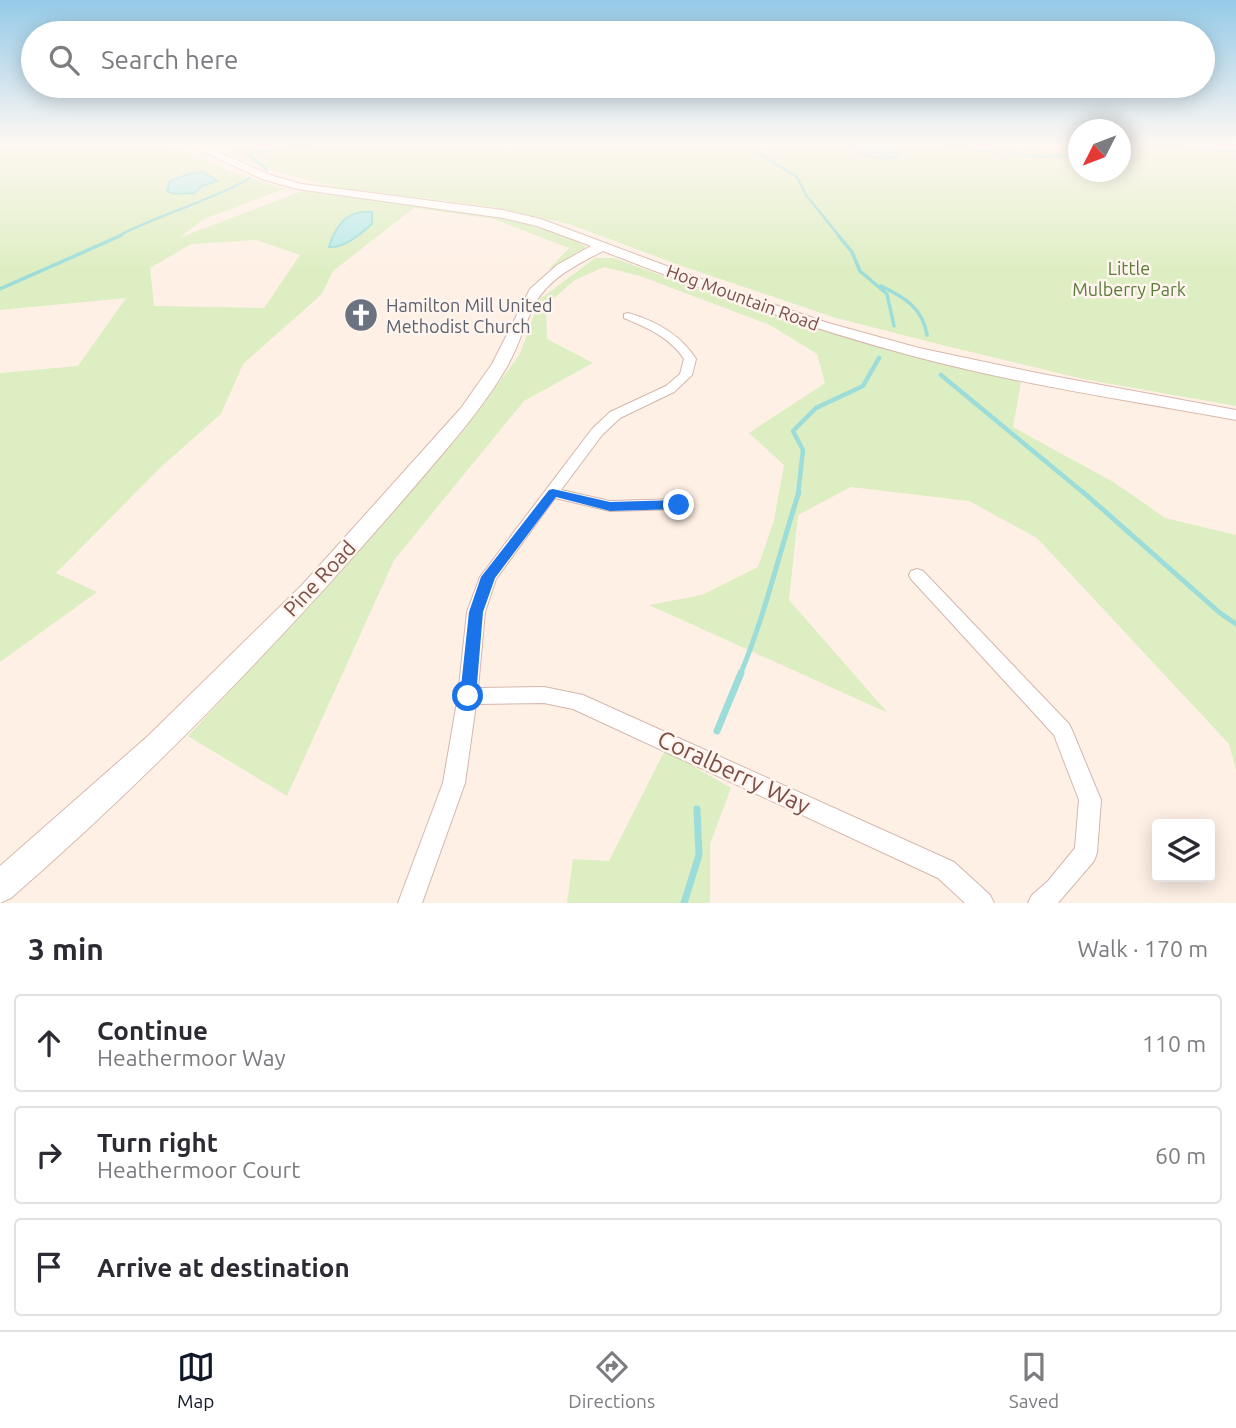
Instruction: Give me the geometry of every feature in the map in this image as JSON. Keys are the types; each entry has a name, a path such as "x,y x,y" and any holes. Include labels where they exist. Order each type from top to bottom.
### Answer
{"street":[{"name":"Hog Mountain Road","path":"302,187 503,214 541,223 715,289 811,322 916,352 1042,379 1236,415"},
{"name":"Pine Road","path":"0,887 63,834 218,686 274,628 404,487 462,419 500,364 537,290 558,271 604,246"},
{"path":"410,903 454,783 468,696 476,612 488,577 597,432 615,415 670,389 686,375 690,359 682,345 669,334 628,316"},
{"path":"553,493 610,506 679,505"},
{"path":"917,575 1062,730 1090,800 1086,853 1056,890 1040,903"},
{"name":"Coralberry Way","path":"468,696 544,695 576,701 946,870 982,903"}],"green space":[{"path":"0,187 169,187 169,193 195,193 201,187 284,189 204,219 179,238 302,191 502,217 570,237 586,247 548,270 569,248 494,219 414,208 333,271 322,294 243,364 221,414 163,465 56,573 97,592 0,662 0,373 78,366 126,298 0,310","holes":["372,212 372,224 358,236 335,227 347,216","256,240 300,255 264,308 154,306 150,268 191,244"]},
{"name":"Little Mulberry Park","path":"337,187 1236,187 1236,406 1083,379 836,318 569,224 487,206"},
{"path":"595,258 614,258 736,303 848,338 1021,382 1013,427 1115,483 1165,518 1236,535 1236,770 1229,744 1037,538 969,501 851,487 798,515 789,600 888,713 649,605 702,595 758,567 774,520 784,465 749,433 825,383 817,354 770,325 640,276 604,267 575,280 546,305 547,339 593,363 524,401 394,560 287,796 188,736 335,578 460,435 520,354 539,300"},
{"path":"665,750 731,788 710,844 710,903 567,903 573,859 609,861"}],"water":[{"path":"168,187 201,187 195,193 174,194 167,191"},
{"path":"372,212 372,224 346,243 329,247 343,220 355,214"}],"waterway":[{"path":"118,236 232,187"},
{"path":"802,187 839,236"},
{"path":"0,289 122,235"},
{"path":"838,235 852,252 860,271 887,294 894,326"},
{"path":"881,286 911,304 921,318 927,335"},
{"path":"798,494 803,450 793,431 816,408 863,386 879,358"},
{"path":"941,375 1085,494"},
{"path":"740,675 799,492"},
{"path":"1083,492 1220,613 1236,624"},
{"path":"717,731 741,673"},
{"path":"684,903 699,855 697,809"}],"place":[{"name":"Hamilton Mill United Methodist Church","path":"361,315"}],"route":[{"path":"468,696 476,612 488,577 553,493 610,506 679,505"}]}
